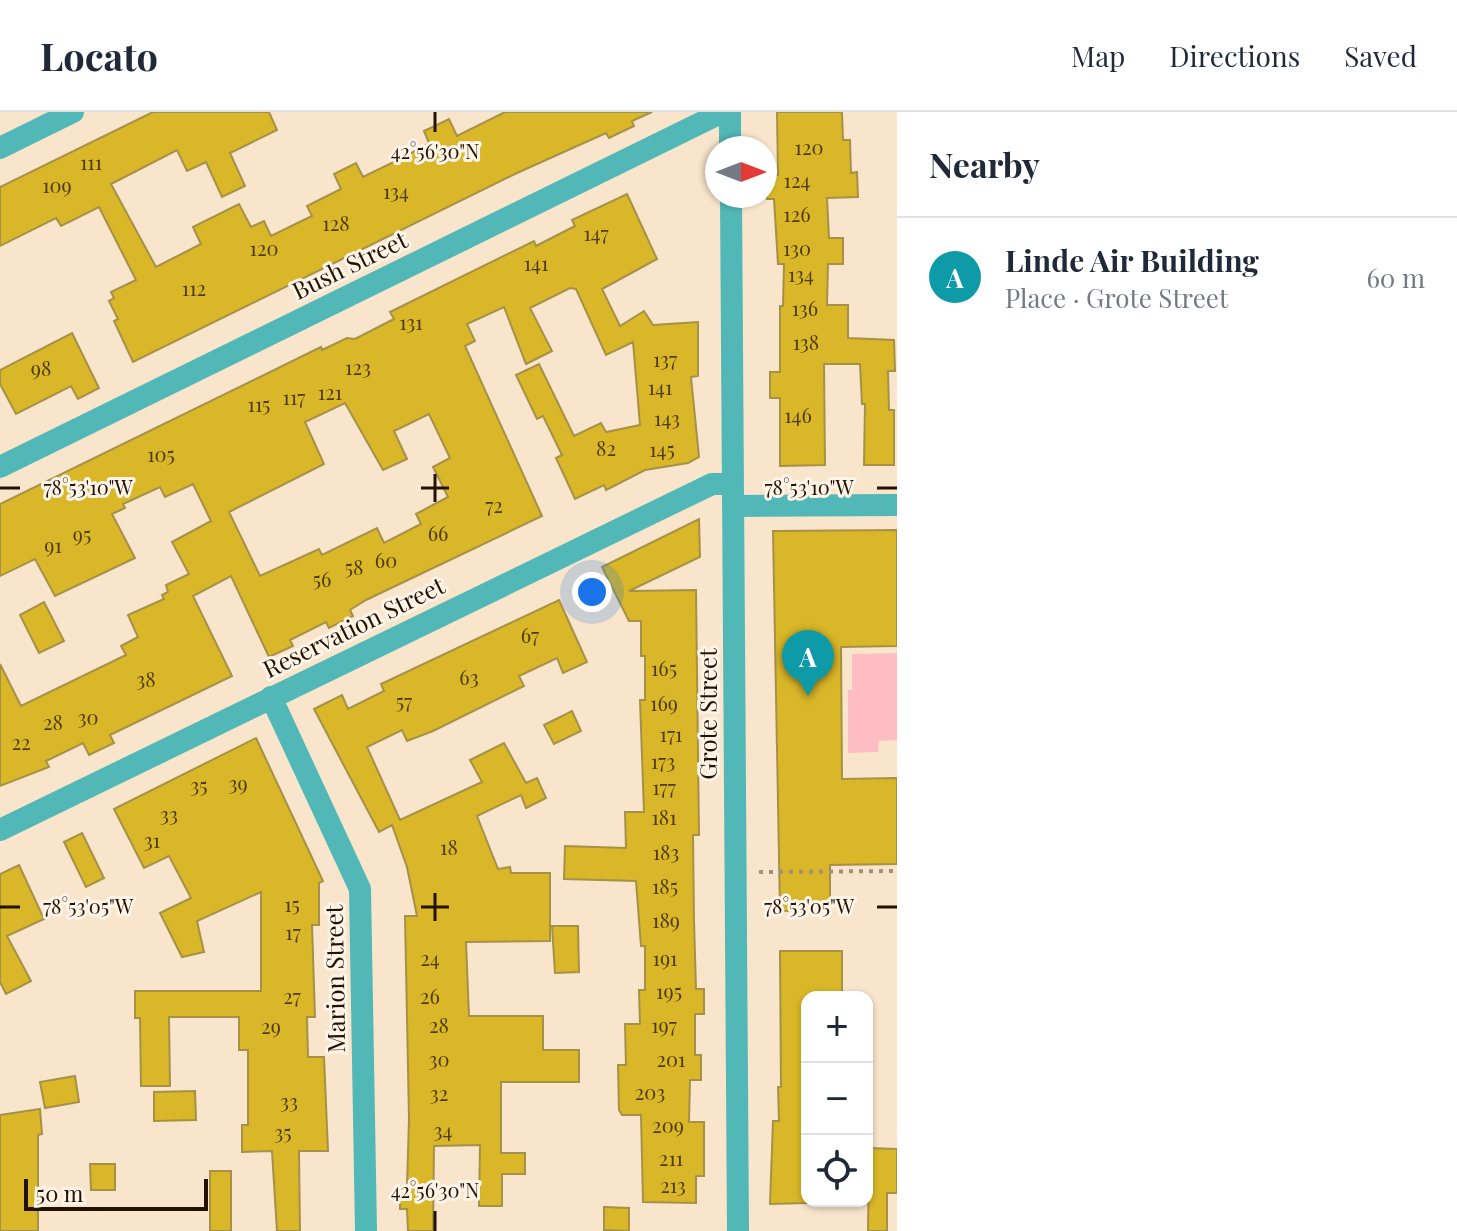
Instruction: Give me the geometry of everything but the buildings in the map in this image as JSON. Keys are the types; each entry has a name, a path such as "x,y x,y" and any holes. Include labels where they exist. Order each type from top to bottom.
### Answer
{"street":[{"path":"0,148 73,112"},
{"name":"Bush Street","path":"0,467 723,112"},
{"path":"730,112 730,136"},
{"name":"Grote Street","path":"731,208 738,1231"},
{"name":"Reservation Street","path":"0,830 712,484 733,495 897,505"},
{"name":"Marion Street","path":"271,697 360,889 366,1231"}],"path":[{"path":"736,872 897,871"}],"shaded area":[{"path":"897,653 897,740 879,741 878,752 848,753 848,690 852,690 852,654"}],"place":[{"name":"Linde Air Building","path":"808,696"}]}
